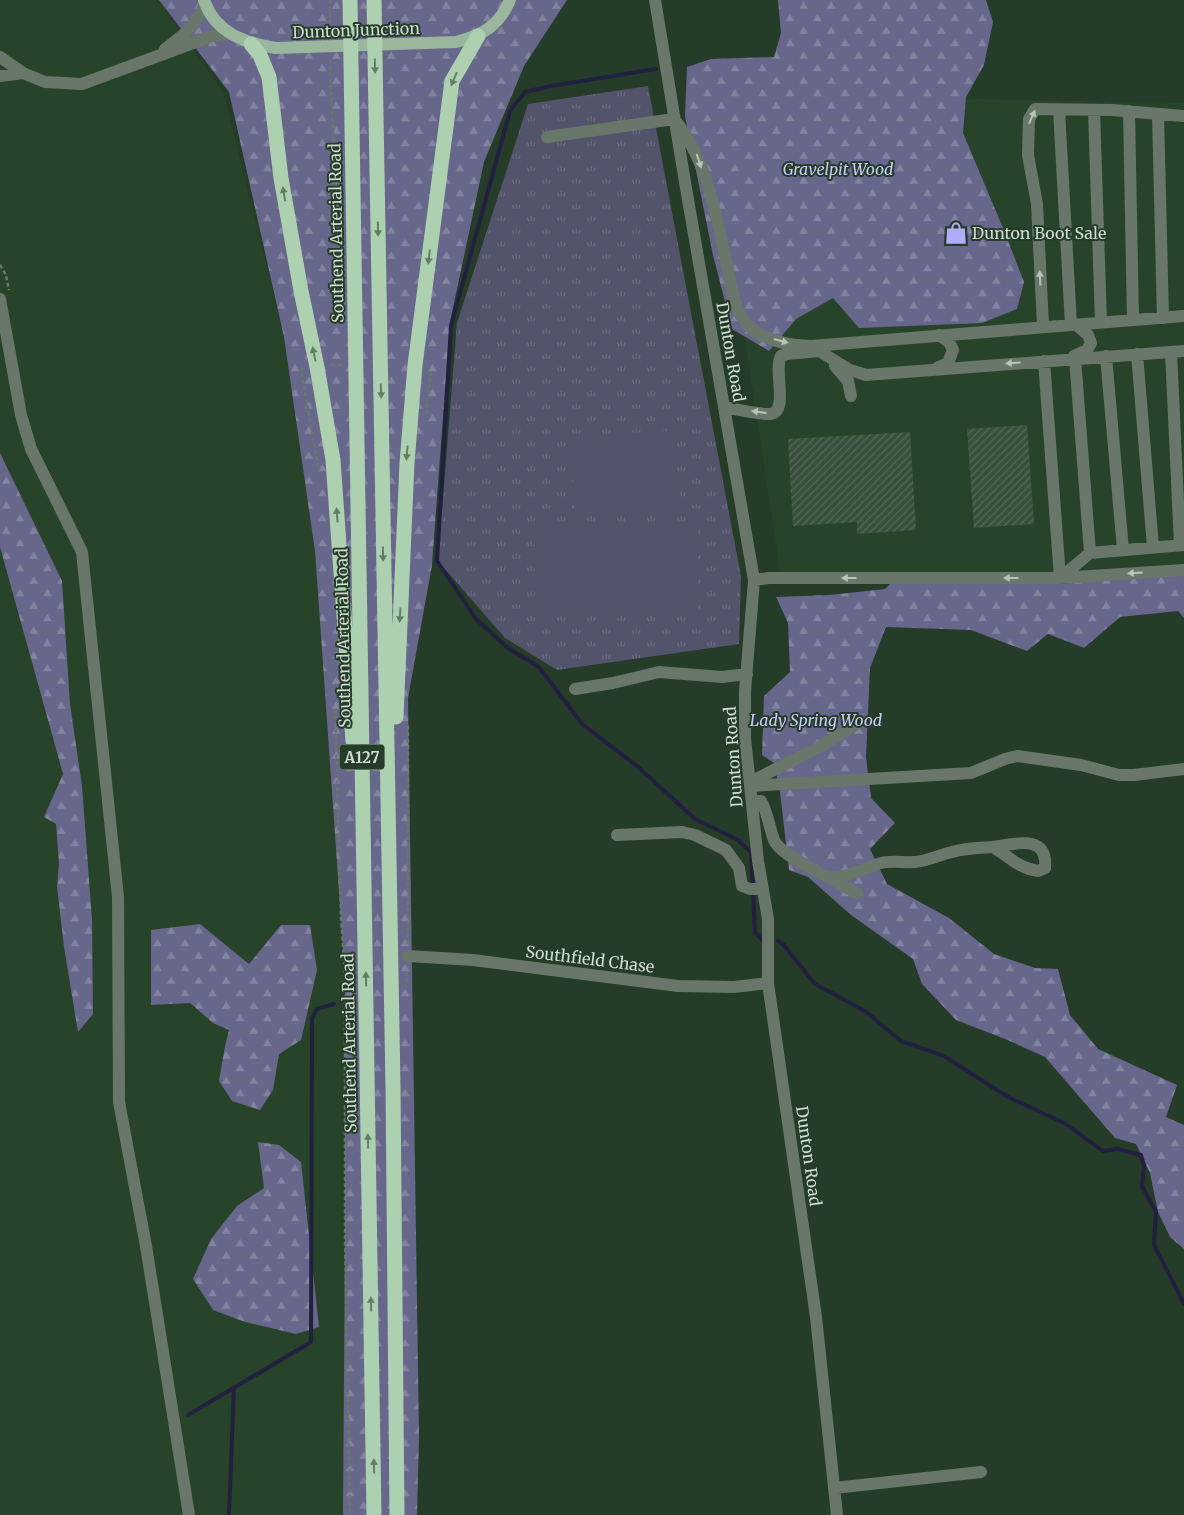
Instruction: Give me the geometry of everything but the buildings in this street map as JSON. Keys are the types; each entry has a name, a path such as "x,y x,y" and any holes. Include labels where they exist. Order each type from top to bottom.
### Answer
{"highway":[{"name":"Southend Arterial Road","path":"350,0 374,1515"},
{"name":"A127","path":"374,0 390,955 397,1515"},
{"path":"390,955 397,657 407,462 415,365 452,81 478,36"},
{"path":"251,44 260,55 269,77 281,178 333,460 348,691 364,877"}],"main road":[{"name":"Dunton Junction","path":"204,2 217,22 229,34 251,44 276,48 308,48 456,42 478,36 493,26 510,0"}],"street":[{"name":"Dunton Road","path":"655,0 754,580 747,674 745,738 758,861 768,919 768,983 816,1317 837,1515"},
{"path":"155,57 189,32 200,15 204,2"},
{"path":"0,57 23,73 45,82 82,84 212,36 229,34"},
{"path":"0,76 23,73"},
{"path":"1043,326 1037,204 1028,156 1028,125 1035,109 1094,110 1184,116"},
{"path":"1059,110 1073,324"},
{"path":"1094,110 1101,322"},
{"path":"1129,112 1133,320"},
{"path":"1158,114 1162,318"},
{"path":"547,137 674,119 693,145 698,157 741,316 754,330 779,341 806,346 1184,316"},
{"path":"0,299 21,415 31,449 82,552 118,897 119,1102 146,1246 189,1515"},
{"path":"1071,359 1087,350 1091,343 1088,335 1073,324"},
{"path":"935,369 948,363 953,350 949,342 939,335"},
{"path":"812,351 837,368 846,377 851,396"},
{"path":"724,408 769,414 774,412 779,407 780,402 778,367 780,357 787,354 812,351 822,352 850,370 866,375 1178,351 1182,545 1090,552 1060,578"},
{"path":"1137,354 1153,548"},
{"path":"1106,356 1123,550"},
{"path":"1071,359 1090,552"},
{"path":"1044,361 1060,578"},
{"path":"754,580 769,578 1060,578 1184,570"},
{"path":"575,689 613,683 659,672 722,676 747,674"},
{"path":"750,784 857,724"},
{"path":"750,784 971,773 1017,756 1081,764 1119,775 1184,769"},
{"path":"752,801 761,801 765,808 774,841 781,849 822,876 857,893"},
{"path":"617,834 682,832 695,835 726,850 739,868 742,886 750,889 762,889"},
{"path":"829,878 844,876 883,862 915,862 951,852 993,847"},
{"name":"Southfield Chase","path":"408,956 474,960 678,986 734,987 768,983"},
{"path":"834,1488 981,1472"}],"path":[{"path":"330,0 330,38"},
{"path":"330,57 340,305"},
{"path":"324,366 342,365 342,355"},
{"path":"311,368 300,370 319,474"},
{"path":"426,418 431,372 429,368"},
{"path":"336,710 341,918 345,976 345,1230 350,1515"},
{"path":"406,995 408,956 408,723"}],"shaded area":[{"path":"0,0 157,0 223,91 284,337 315,551 345,969 345,1515 0,1515"},
{"name":"Dunton Boot Sale","path":"975,99 1184,103 1184,584 782,584 747,352 708,115"}],"green space":[{"path":"159,0 567,0 524,66 484,162 450,322 432,565 408,698 419,1437 417,1515 343,1515 345,976 315,551 284,337 229,92"},
{"name":"Gravelpit Wood","path":"778,0 986,0 993,22 984,65 966,97 963,133 1024,282 1017,309 982,323 859,328 833,298 796,319 769,351 732,329 713,255 685,116 687,67 711,59 774,57 781,33"},
{"path":"648,86 741,576 739,644 557,670 505,638 438,561 457,323 528,104"},
{"path":"674,430 680,508 575,515 570,437"},
{"path":"0,453 62,581 70,704 82,786 92,920 93,1014 78,1032 64,947 57,887 59,864 56,824 44,817 63,774 0,547"},
{"path":"697,524 698,613 536,616 534,527"},
{"name":"Lady Spring Wood","path":"1184,571 1184,618 1178,611 1120,617 1084,648 1048,634 1027,651 971,630 886,627 870,668 866,757 871,798 895,823 870,849 887,884 949,918 994,954 1035,968 1058,969 1070,1015 1098,1049 1177,1085 1166,1117 1184,1125 1184,1249 1170,1237 1158,1212 1150,1173 1136,1144 1115,1138 1045,1057 956,1020 922,984 913,959 851,915 808,877 789,870 780,792 774,763 762,755 764,696 790,672 788,623 776,597 830,595 885,589 890,584 1061,584"},
{"path":"200,924 249,964 281,925 310,925 317,970 301,1040 279,1054 273,1090 260,1110 232,1101 219,1081 229,1030 213,1023 190,1003 151,1005 151,930"},
{"path":"258,1142 279,1145 301,1162 319,1327 296,1334 245,1322 213,1310 193,1279 211,1239 237,1206 264,1188"}],"waterway":[{"path":"656,69 525,92 510,111 451,326 437,561 476,619 508,648 539,667 582,724 637,766 695,819 738,840 751,852 755,932 763,941"},
{"path":"778,941 783,944 815,984 865,1011 901,1041 944,1056 1008,1097 1064,1123 1103,1151 1118,1149 1141,1155 1144,1166 1142,1186 1156,1212 1154,1245 1184,1304"},
{"path":"188,1415 311,1342 312,1018 317,1009 334,1004"},
{"path":"229,1515 234,1387"}],"place":[{"name":"Dunton Boot Sale","path":"956,233"}]}
